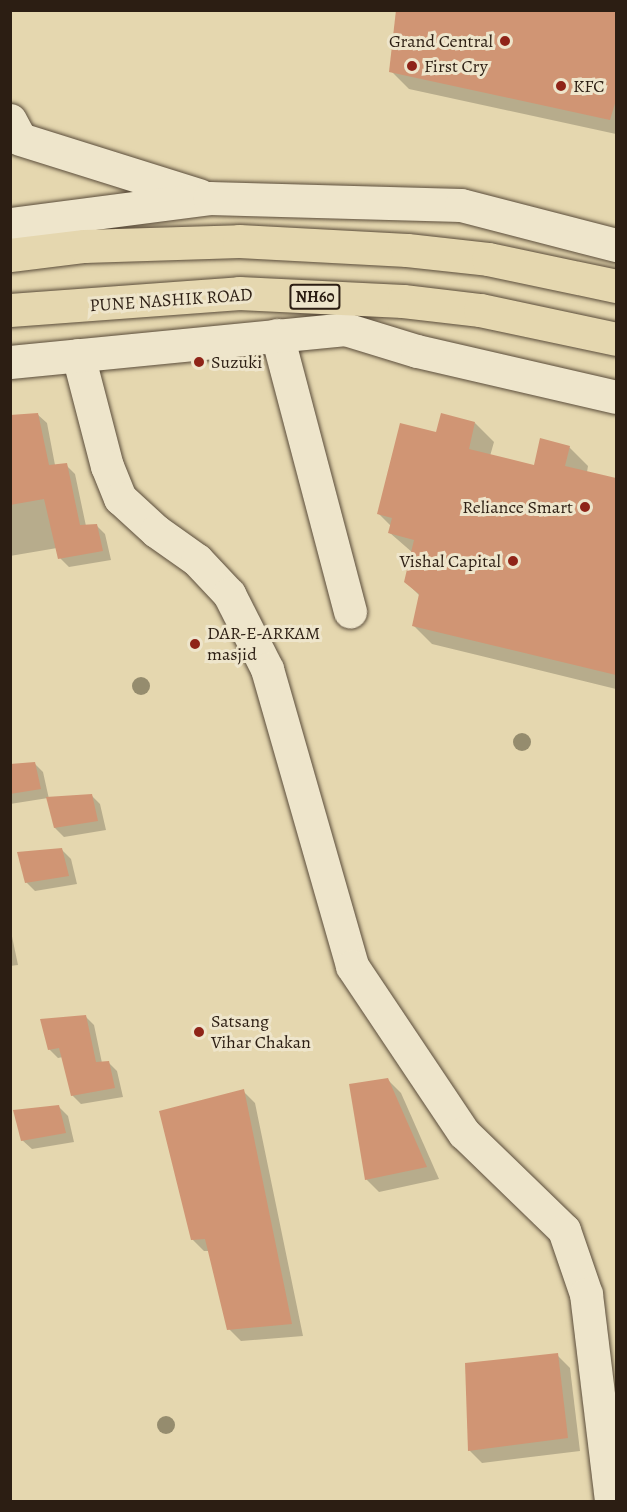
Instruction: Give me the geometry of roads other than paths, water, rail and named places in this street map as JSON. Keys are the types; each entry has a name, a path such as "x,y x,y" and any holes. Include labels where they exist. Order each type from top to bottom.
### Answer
{"highway":[{"path":"10,255 84,246 239,241 407,250 488,260 616,286"},
{"name":"PUNE NASHIK ROAD","path":"10,310 239,292 403,302 480,310 616,339"}],"street":[{"path":"10,120 20,139 209,198"},
{"path":"10,224 209,198 461,205 616,245"},
{"path":"10,362 345,329 417,351 616,397"},
{"path":"277,335 350,612"},
{"path":"78,356 107,466 120,498 156,531 197,560 229,594 267,669 352,966 464,1132 564,1230 586,1294 611,1502"}],"place":[{"name":"Grand Central","path":"505,41"},
{"name":"First Cry","path":"412,66"},
{"name":"KFC","path":"561,86"},
{"name":"Suzuki","path":"199,362"},
{"name":"Reliance Smart","path":"585,507"},
{"name":"Vishal Capital","path":"513,561"},
{"name":"DAR-E-ARKAM masjid","path":"195,644"},
{"name":"Satsang Vihar Chakan","path":"199,1032"}]}
